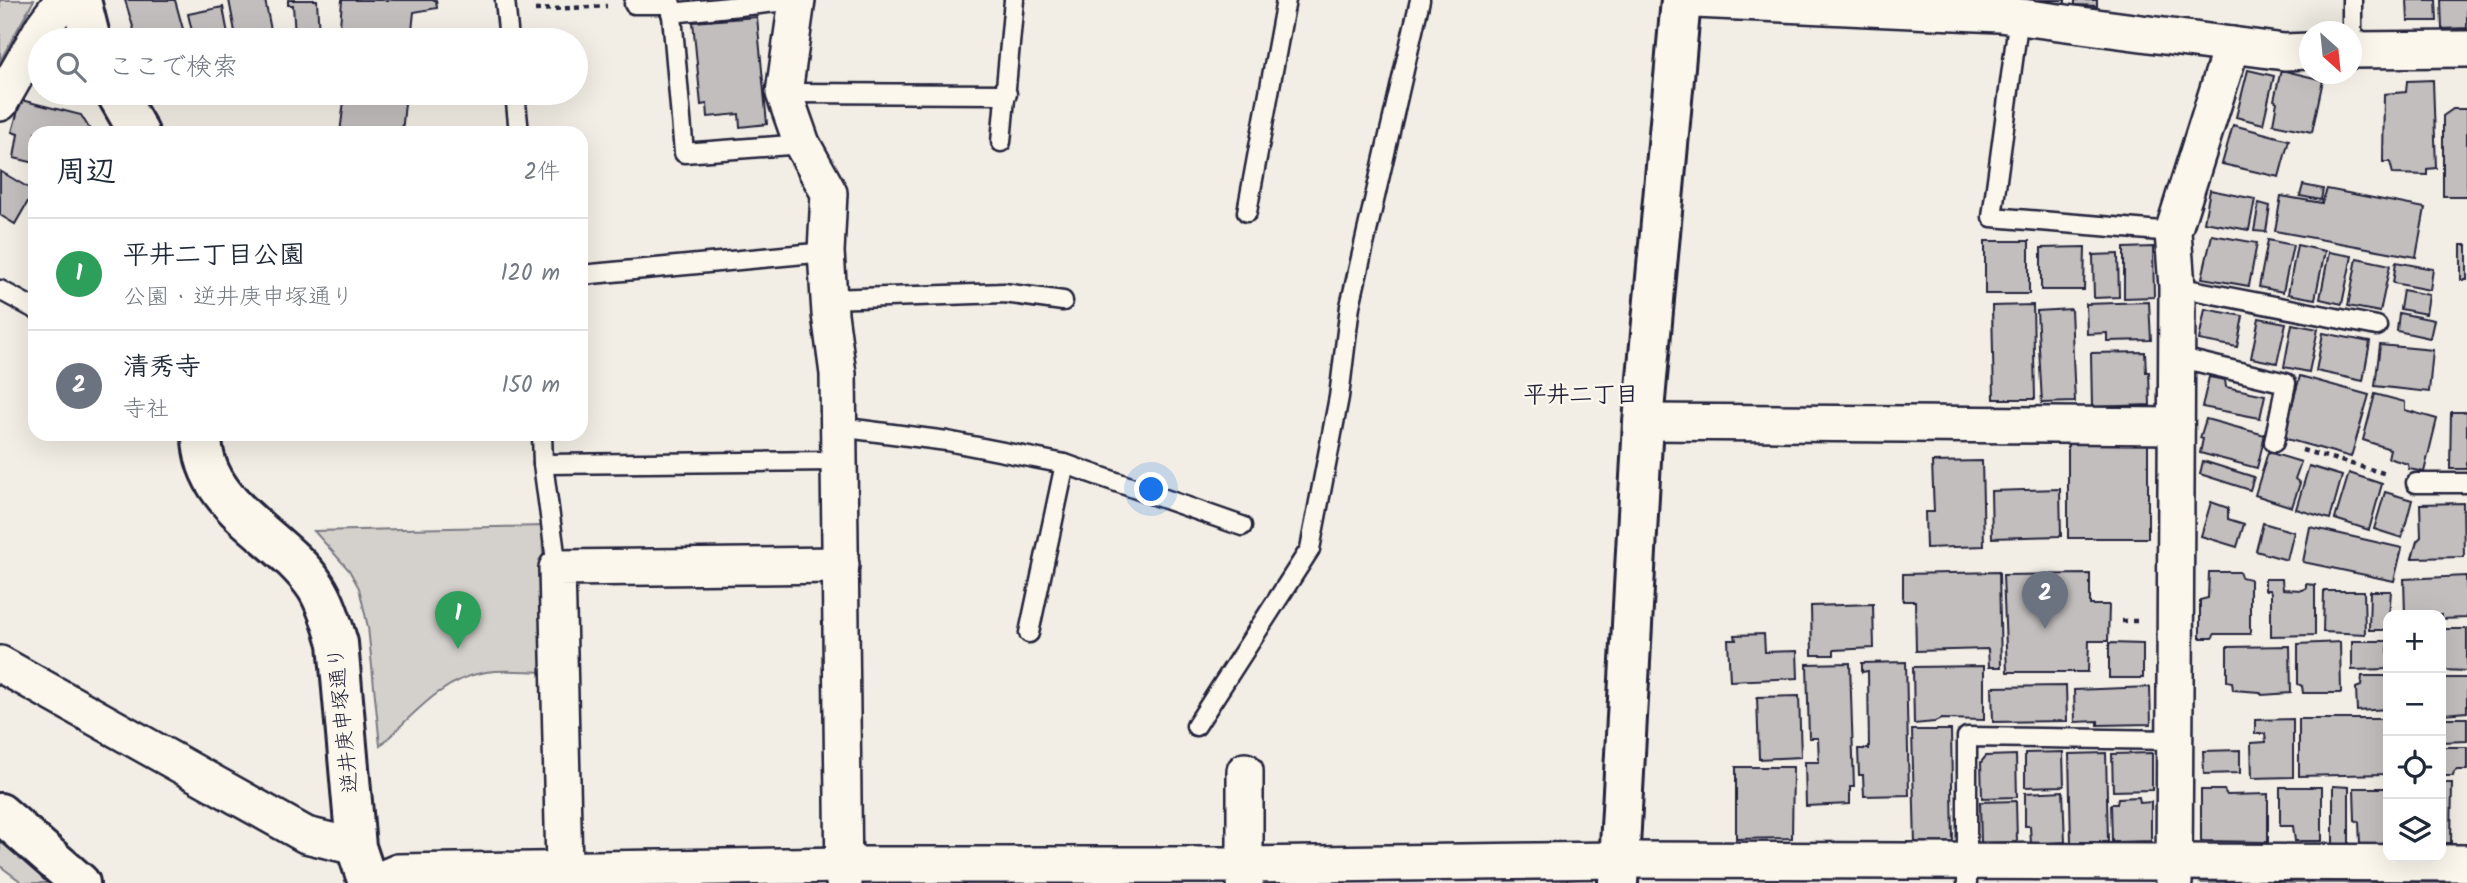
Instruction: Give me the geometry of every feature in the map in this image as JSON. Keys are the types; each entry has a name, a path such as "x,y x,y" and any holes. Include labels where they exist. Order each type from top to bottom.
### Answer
{"main road":[{"path":"81,0 88,28"},
{"path":"1618,872 1643,422 1681,0"},
{"path":"123,105 135,126"},
{"name":"逆井庚申塚通り","path":"203,441 206,465 220,490 240,514 291,559 315,586 329,613 338,643 356,847 370,883"},
{"path":"0,813 80,883"}],"street":[{"path":"42,28 63,0"},
{"path":"797,0 784,93 802,144 828,193 826,253 838,374 844,874"},
{"path":"1695,0 2006,10 2232,45 2299,51"},
{"path":"2174,873 2177,287 2173,232 2232,45"},
{"path":"2362,50 2467,49"},
{"path":"0,103 28,54"},
{"path":"1643,422 2176,426"},
{"path":"564,868 557,568 841,565"},
{"path":"0,664 306,835 356,847"},
{"path":"1245,771 1245,874"},
{"path":"370,883 398,872 564,868 844,874 2174,873 2467,863"}],"lane":[{"path":"671,13 797,0"},
{"path":"1001,142 1014,0"},
{"path":"1247,212 1286,0"},
{"path":"1196,726 1310,549 1339,397 1350,306 1420,0"},
{"path":"2352,0 2352,21"},
{"path":"634,5 671,4 684,153 802,144"},
{"path":"506,6 508,28"},
{"path":"2006,10 1992,217 2173,232"},
{"path":"784,93 1007,94"},
{"path":"516,105 518,126"},
{"path":"588,274 826,253"},
{"path":"2177,287 2377,326"},
{"path":"0,290 28,305"},
{"path":"830,299 1004,293 1063,301"},
{"path":"2177,357 2286,383 2274,442"},
{"path":"839,427 947,441 1065,464 1242,526"},
{"path":"542,441 557,568"},
{"path":"543,464 839,461"},
{"path":"1029,633 1065,464"},
{"path":"2416,483 2467,483"},
{"path":"1967,873 1967,737 2175,740"}],"path":[{"path":"506,6 634,5"},
{"path":"2274,442 2416,483"}],"shaded area":[{"path":"0,0 34,0 0,61"},
{"path":"542,526 547,672 493,671 455,682 428,700 380,746 368,627 359,588 349,570 314,531"},
{"path":"0,834 52,883 23,883 0,866"},
{"path":"2200,880 2467,880 2467,883 2200,883"}],"building":[{"path":"125,0 175,0 183,28 133,28"},
{"path":"229,0 265,0 271,28 234,28"},
{"path":"288,0 317,0 319,28 294,28 293,5 288,5"},
{"path":"342,0 436,0 437,8 414,12 412,28 340,28"},
{"path":"2019,0 2065,0 2065,4"},
{"path":"2075,0 2097,0 2097,6 2075,5"},
{"path":"2407,0 2436,0 2437,21 2408,21"},
{"path":"2441,0 2467,0 2467,28 2442,29"},
{"path":"223,7 227,28 191,28 188,14"},
{"path":"757,17 767,124 740,127 739,114 708,117 707,104 701,105 693,22"},
{"path":"2248,70 2274,76 2263,124 2236,117"},
{"path":"2281,70 2299,74 2299,84 2322,84 2312,132 2273,124 2277,102 2274,100"},
{"path":"2433,80 2436,168 2427,169 2427,175 2393,174 2390,162 2383,162 2384,94 2406,92 2407,81"},
{"path":"21,100 28,102 28,105 41,105 81,115 88,126 28,126 28,161 14,158 18,134 12,132"},
{"path":"344,105 405,105 403,126 341,126"},
{"path":"2453,109 2467,109 2467,196 2443,196 2443,116"},
{"path":"2233,125 2289,140 2279,177 2222,164"},
{"path":"0,171 28,187 28,201 15,224 0,215"},
{"path":"2303,185 2323,189 2321,200 2300,196"},
{"path":"2327,189 2425,208 2416,257 2275,231 2281,196 2322,203"},
{"path":"2210,190 2255,199 2249,230 2204,222"},
{"path":"2259,203 2270,206 2266,232 2254,231"},
{"path":"2212,235 2257,243 2249,286 2202,278"},
{"path":"2268,240 2293,245 2283,292 2259,287"},
{"path":"1985,241 2029,241 2029,294 1985,294"},
{"path":"2297,245 2325,251 2315,299 2288,294"},
{"path":"2461,245 2467,245 2467,280 2461,280"},
{"path":"2085,247 2084,290 2041,290 2041,248"},
{"path":"2153,247 2154,297 2124,298 2124,248"},
{"path":"2329,252 2352,256 2342,304 2320,299"},
{"path":"2118,254 2119,297 2094,298 2093,255"},
{"path":"2357,258 2390,265 2380,312 2348,306"},
{"path":"2396,262 2433,269 2430,290 2393,283"},
{"path":"2403,290 2429,295 2426,314 2400,309"},
{"path":"2149,302 2151,340 2107,341 2107,333 2087,334 2086,304"},
{"path":"2033,305 2035,399 1994,399 1992,306"},
{"path":"2071,309 2075,402 2042,403 2037,311"},
{"path":"2205,309 2243,316 2237,347 2199,340"},
{"path":"2399,313 2434,320 2430,338 2397,331"},
{"path":"2259,318 2286,323 2277,363 2251,358"},
{"path":"2292,324 2318,329 2309,372 2284,367"},
{"path":"2323,333 2370,342 2363,381 2316,371"},
{"path":"2380,345 2433,350 2429,392 2375,386"},
{"path":"2145,352 2146,372 2149,372 2150,405 2092,407 2091,353"},
{"path":"2300,376 2369,395 2351,457 2283,438"},
{"path":"2209,377 2225,380 2226,387 2265,395 2260,418 2202,407"},
{"path":"2375,394 2405,402 2405,410 2437,419 2424,472 2409,469 2408,464 2388,458 2390,449 2363,440"},
{"path":"2451,412 2467,412 2467,469 2450,469"},
{"path":"2206,419 2265,435 2257,468 2200,453 2203,439 2200,438"},
{"path":"2068,444 2148,444 2148,538 2068,538"},
{"path":"2268,452 2301,462 2295,479 2300,483 2292,507 2255,495"},
{"path":"1982,461 1984,546 1926,548 1925,512 1934,512 1932,462"},
{"path":"2203,461 2254,477 2250,490 2200,474"},
{"path":"2309,466 2342,476 2330,519 2296,509"},
{"path":"2349,473 2382,484 2369,530 2335,519"},
{"path":"2060,489 2061,536 1992,538 1991,491"},
{"path":"2385,492 2412,500 2402,538 2374,529"},
{"path":"2211,502 2228,508 2228,519 2244,524 2237,547 2201,536"},
{"path":"2463,503 2464,557 2412,558 2417,541 2421,537 2420,504"},
{"path":"2263,523 2294,532 2287,560 2256,551"},
{"path":"2310,527 2402,548 2394,581 2303,562"},
{"path":"1999,572 2001,667 1989,667 1988,649 1916,651 1915,601 1903,601 1903,574"},
{"path":"2209,572 2239,572 2241,577 2250,579 2250,634 2215,634 2212,638 2200,638 2200,600 2208,598"},
{"path":"2090,574 2090,605 2109,605 2108,641 2089,641 2088,672 2007,672 2003,575"},
{"path":"2466,576 2467,618 2446,619 2446,610 2405,610 2404,579"},
{"path":"2265,579 2282,579 2283,589 2302,590 2306,588 2306,584 2315,585 2315,635 2271,636 2271,593 2270,590 2265,590"},
{"path":"2324,591 2364,591 2365,634 2323,632"},
{"path":"2370,591 2391,591 2390,610 2383,610 2383,630 2369,630"},
{"path":"1873,604 1874,648 1834,650 1834,655 1812,655 1811,606"},
{"path":"2446,629 2467,629 2467,671 2446,670"},
{"path":"1764,634 1765,652 1797,651 1798,678 1730,681 1728,640 1736,640 1735,635"},
{"path":"2352,641 2383,641 2383,669 2352,670"},
{"path":"2340,642 2341,693 2303,693 2302,686 2298,684 2298,644"},
{"path":"2109,643 2143,644 2143,678 2109,678"},
{"path":"2290,646 2291,693 2262,695 2260,692 2233,690 2232,682 2227,681 2227,647"},
{"path":"1906,662 1909,795 1864,796 1863,775 1859,775 1858,749 1869,749 1868,671 1862,672 1862,663"},
{"path":"1850,663 1854,787 1850,787 1850,804 1806,806 1805,762 1819,762 1818,738 1809,738 1807,664"},
{"path":"1984,666 1984,720 1941,719 1914,724 1913,667"},
{"path":"2362,676 2383,676 2383,709 2357,711 2356,688 2361,686"},
{"path":"2446,678 2467,678 2467,712 2446,714"},
{"path":"2066,686 2067,721 1993,722 1992,687"},
{"path":"2150,687 2151,724 2098,725 2098,721 2075,722 2074,690"},
{"path":"1799,696 1801,757 1759,759 1757,697"},
{"path":"2446,718 2467,718 2467,741 2446,742"},
{"path":"2293,719 2293,777 2252,778 2251,743 2266,742 2265,734 2255,734 2255,720"},
{"path":"2299,719 2383,719 2383,774 2299,776"},
{"path":"1912,730 1951,730 1953,843 1915,845"},
{"path":"2446,747 2467,747 2467,770 2457,770 2453,776 2446,776"},
{"path":"2240,750 2240,773 2204,774 2203,751"},
{"path":"2063,752 2064,786 2025,787 2025,753"},
{"path":"2106,753 2108,842 2071,842 2069,754"},
{"path":"2152,753 2152,790 2113,791 2112,754"},
{"path":"2016,755 2017,797 1982,798 1981,762 1986,756"},
{"path":"1736,767 1793,767 1792,838 1736,839"},
{"path":"2446,783 2452,783 2451,843 2446,843"},
{"path":"2333,786 2349,787 2349,845 2333,844"},
{"path":"2280,787 2322,787 2322,841 2295,841 2293,826 2280,826"},
{"path":"2354,788 2383,788 2383,844 2360,844 2359,822 2355,820"},
{"path":"2201,790 2224,790 2227,795 2268,794 2268,842 2201,841"},
{"path":"2063,791 2065,842 2031,844 2030,826 2025,826 2025,793"},
{"path":"2139,797 2140,803 2151,802 2151,841 2112,842 2111,804 2117,804 2118,798"},
{"path":"2016,801 2017,842 1981,843 1980,802"}],"place":[{"name":"清秀寺","path":"2045,629"},
{"name":"平井二丁目公園","path":"458,649"}],"district":[{"name":"平井二丁目","path":"1581,396"}]}
